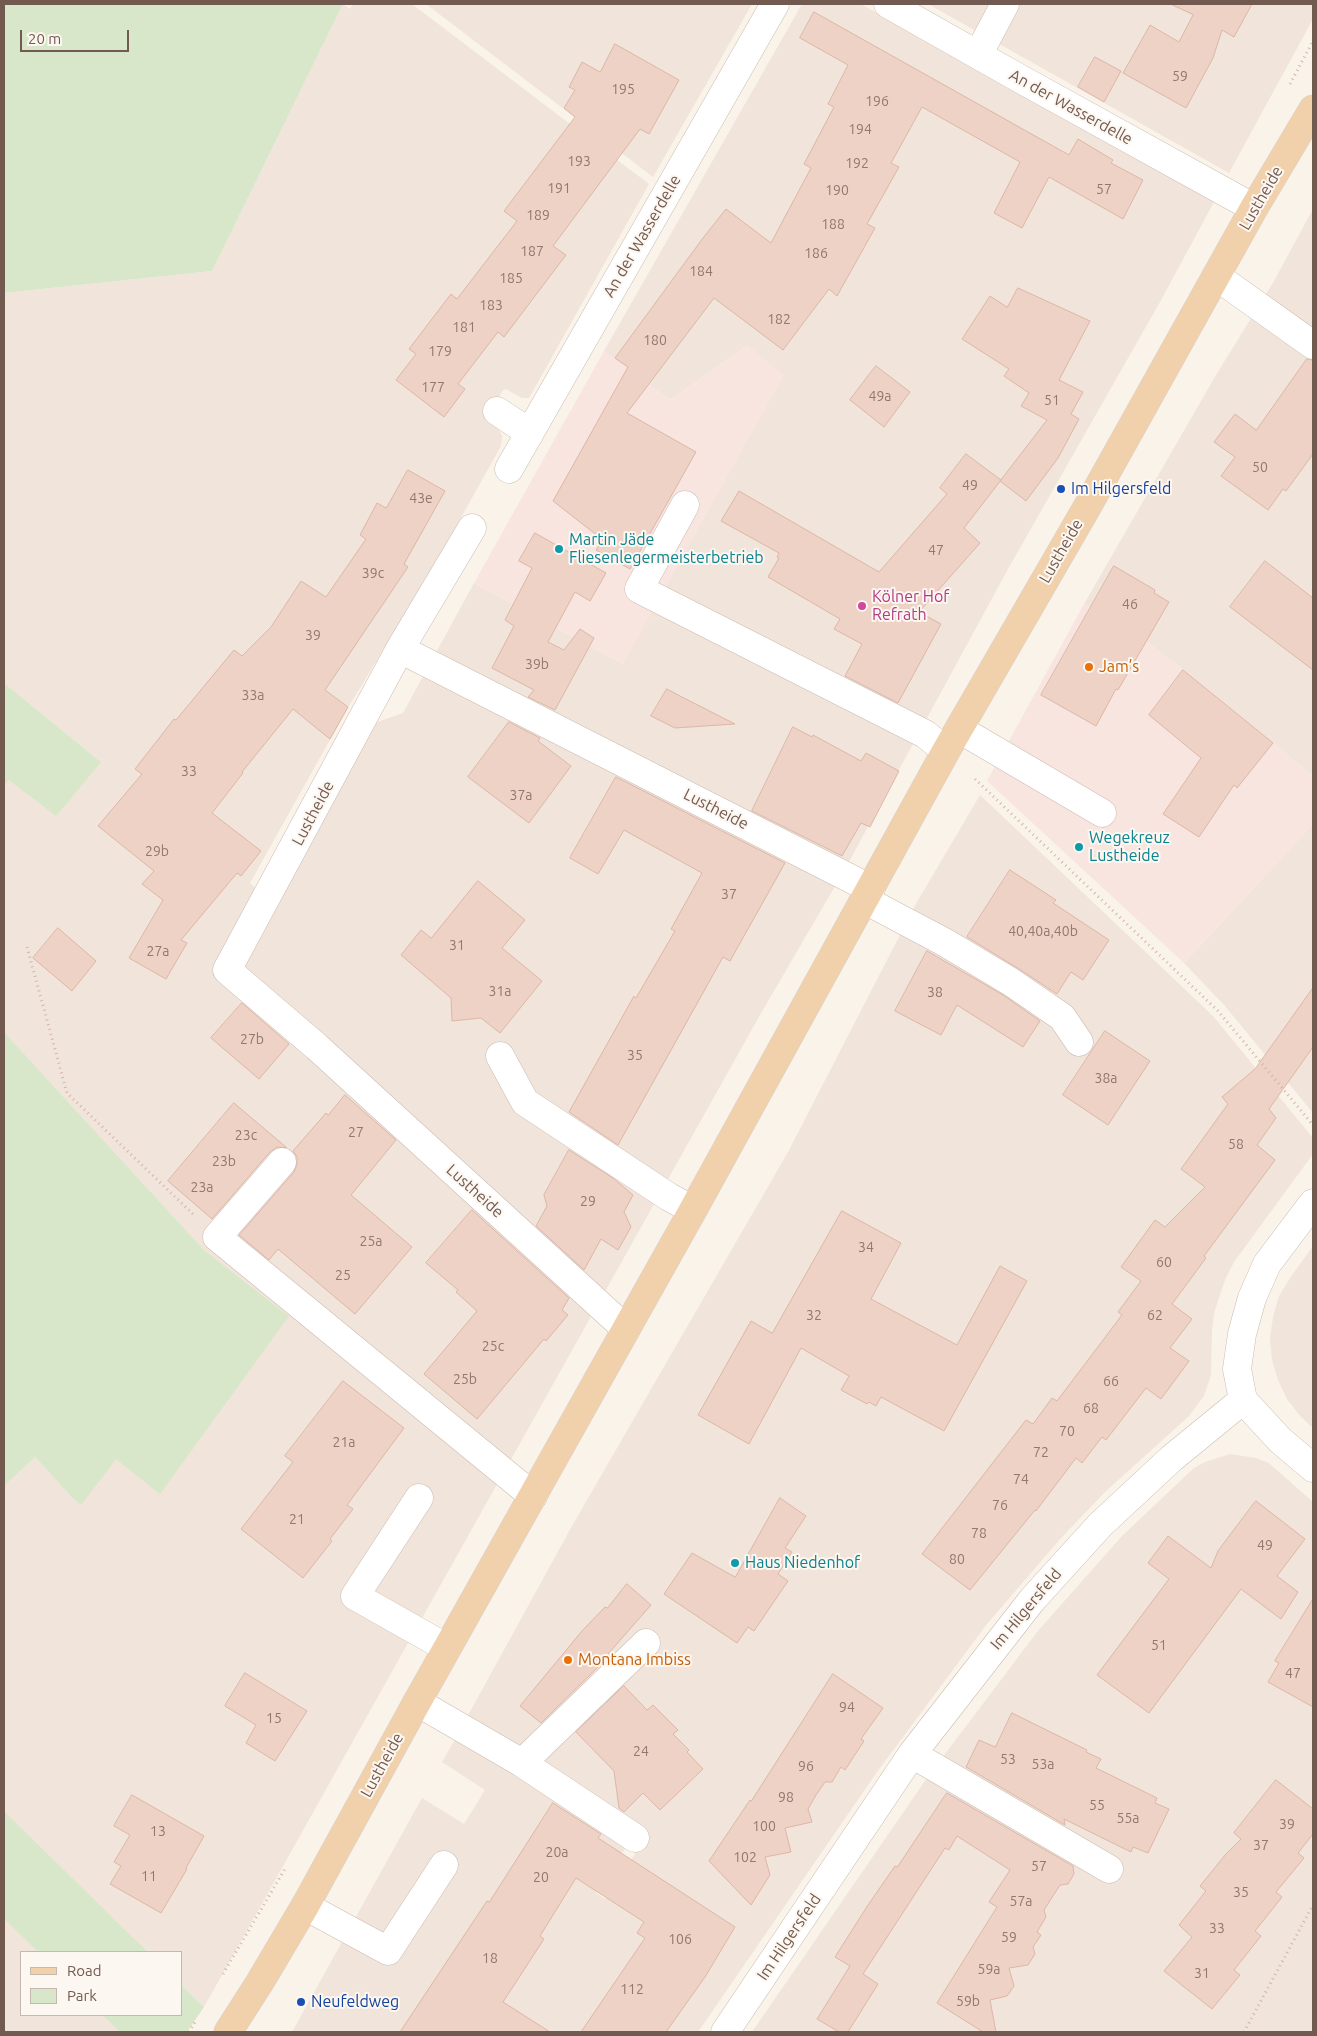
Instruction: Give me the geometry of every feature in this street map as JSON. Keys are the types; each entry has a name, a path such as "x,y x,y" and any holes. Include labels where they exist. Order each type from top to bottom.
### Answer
{"main road":[{"name":"Lustheide","path":"228,2032 260,1982 304,1906 953,740 1254,208 1313,109"}],"street":[{"name":"An der Wasserdelle","path":"509,469 775,4"},
{"name":"An der Wasserdelle","path":"888,4 1254,208"},
{"path":"978,55 1005,4"},
{"path":"1216,276 1313,345"},
{"path":"496,411 530,432"},
{"path":"685,505 639,589 924,734 953,740 1102,813"},
{"path":"400,649 472,528"},
{"name":"Lustheide","path":"626,1329 317,1047 227,970 400,649 436,666 868,894"},
{"path":"868,894 1011,982 1062,1018 1079,1042"},
{"path":"500,1056 525,1102 668,1198 693,1210"},
{"path":"282,1162 217,1237 533,1496"},
{"path":"1313,1203 1267,1264 1252,1298 1242,1334 1237,1369 1243,1400 1280,1440 1313,1468"},
{"name":"Im Hilgersfeld","path":"724,2032 912,1754 1032,1600 1100,1525 1172,1458 1243,1400"},
{"path":"419,1498 355,1596 447,1648"},
{"path":"522,1763 646,1644"},
{"path":"417,1702 522,1763 636,1838"},
{"path":"912,1754 1109,1870"},
{"path":"304,1906 388,1951 444,1865"}],"path":[{"path":"953,740 1218,1011 1313,1125"},
{"path":"27,948 67,1093 217,1237"},
{"path":"1244,2032 1313,1905"}],"shaded area":[{"path":"343,4 350,9 353,4 412,4 649,184 529,398 522,398 506,389 503,390 487,419 488,423 498,428 502,436 501,446 434,566 346,711 250,883 261,893 228,952 249,959 302,848 369,725 403,713 474,583 623,664 748,345 670,400 604,351 802,4 861,4 1214,202 1160,302 1008,569 845,869 760,1015 204,2007 182,1986 182,1951 147,1951 4,1811 4,1486 35,1457 69,1494 116,1459 289,1316 204,1250 4,1032 4,785 8,779 101,762 4,683 4,293 212,271"},
{"path":"426,4 752,4 653,177"},
{"path":"928,4 1313,4 1313,19 1229,173"},
{"path":"1313,209 1313,776 1180,667 1132,631 1084,604 1216,375 1274,281"},
{"path":"748,345 784,375 623,664 474,583 604,351 670,400"},
{"path":"1084,604 1132,631 1180,667 1313,776 1313,824 1184,963 987,781"},
{"path":"980,795 1213,1016 1313,1138 1313,1154 1234,1262 1225,1280 1214,1313 1211,1375 1204,1396 1189,1416 1105,1492 1061,1538 987,1624 877,1772 698,2032 292,2032 422,1798 464,1824 485,1790 442,1762 460,1731 630,1841 596,1893 605,1899 647,1836 466,1719 572,1526 788,1152 917,902"},
{"path":"1313,824 1313,1113 1225,1006 1184,963"},
{"path":"1313,1246 1313,1428 1300,1416 1287,1399 1278,1380 1272,1360 1270,1338 1279,1296"},
{"path":"1230,1454 1256,1458 1269,1463 1313,1502 1313,2032 752,2032 927,1778 1037,1632 1122,1536 1194,1468 1205,1462"},
{"path":"4,1919 37,1951 20,1951 20,2016 103,2016 120,2032 4,2032"}],"green space":[{"path":"4,4 343,4 212,271 4,293"},
{"path":"4,683 101,762 56,816 9,780 4,785"},
{"path":"4,1032 204,1250 289,1316 160,1494 116,1459 81,1505 35,1457 4,1486"},
{"path":"4,1811 147,1951 37,1951 4,1919"},
{"path":"182,1986 204,2007 187,2032 120,2032 103,2016 182,2016"}],"building":[{"path":"1171,4 1252,4 1234,37 1222,30 1213,58 1186,108 1123,73 1150,25 1179,42 1193,15"},
{"path":"814,12 1069,155 1078,139 1113,160 1111,163 1143,180 1123,219 1049,177 1022,228 994,213 1020,162 922,107 891,163 899,167 867,224 875,228 837,296 829,289 783,350 714,298 627,413 696,452 630,569 596,550 603,540 553,501 628,367 615,358 726,209 771,243 811,168 804,164 834,107 828,104 848,65 800,38"},
{"path":"615,44 679,80 649,134 640,129 553,246 566,255 504,337 498,332 458,384 465,389 444,417 396,380 416,354 409,349 451,294 457,299 517,221 504,211 575,117 564,108 575,90 569,87 582,62 600,72"},
{"path":"1095,57 1121,71 1104,102 1078,87"},
{"path":"1018,288 1090,321 1059,380 1083,392 1071,414 1079,419 1058,458 1026,501 1000,481 1047,420 1021,406 1029,393 1004,376 1009,369 962,339 990,296 1007,307"},
{"path":"1307,359 1313,360 1313,454 1286,491 1283,489 1268,510 1221,476 1235,457 1214,442 1235,414 1256,430"},
{"path":"876,366 910,392 884,427 850,400"},
{"name":"Kölner Hof Refrath","path":"966,454 1001,480 964,528 980,543 919,612 941,624 898,703 845,676 862,644 834,629 840,619 768,577 779,558 777,557 779,553 721,521 739,491 879,572 947,494 940,488"},
{"path":"408,470 445,491 404,564 408,567 325,690 348,707 330,739 293,709 242,772 212,813 261,851 241,876 237,873 181,940 187,943 166,979 129,958 163,900 142,884 154,871 98,826 142,774 135,769 174,719 176,720 234,650 242,656 271,627 301,581 326,597 366,539 360,535 377,503 386,508"},
{"path":"535,533 606,573 590,601 575,592 548,642 564,650 580,629 594,638 555,710 528,697 534,690 492,668 514,626 505,620 532,568 519,561"},
{"path":"1265,561 1313,598 1313,670 1230,607"},
{"path":"1114,566 1155,590 1154,593 1169,602 1118,690 1116,689 1096,726 1041,695"},
{"path":"1183,670 1273,743 1237,788 1234,785 1199,837 1163,814 1201,758 1149,715"},
{"path":"667,689 735,724 675,728 651,716"},
{"path":"509,722 540,738 538,741 571,766 529,823 468,777"},
{"path":"793,727 812,737 813,735 861,761 866,753 899,771 870,827 861,823 842,856 752,811"},
{"path":"616,777 785,863 730,961 723,957 618,1145 569,1112 634,996 636,998 675,931 671,929 702,873 624,830 598,874 570,858"},
{"path":"1010,870 1056,900 1053,903 1109,940 1083,980 1071,972 1057,994 967,937"},
{"path":"478,881 525,920 502,948 542,981 500,1033 481,1018 452,1021 451,998 401,955 421,930 431,938"},
{"path":"58,928 96,961 72,991 33,958"},
{"path":"927,951 1003,995 1040,1021 1023,1047 957,1005 941,1035 895,1011"},
{"path":"1313,988 1313,1047 1269,1109 1276,1118 1257,1145 1275,1160 1204,1256 1206,1258 1172,1304 1192,1319 1170,1348 1189,1361 1161,1399 1146,1388 1106,1440 1102,1437 1082,1463 1076,1458 1036,1511 970,1590 922,1554 1026,1420 1033,1424 1052,1398 1057,1401 1122,1315 1118,1312 1141,1281 1121,1267 1155,1220 1165,1227 1205,1187 1181,1169 1228,1104 1222,1097 1255,1069"},
{"path":"242,1003 289,1044 259,1079 211,1038"},
{"path":"1105,1031 1150,1061 1108,1125 1063,1095"},
{"path":"345,1095 396,1140 351,1195 412,1247 355,1314 278,1249 269,1260 239,1235 294,1172 297,1157 293,1151 326,1113 328,1115"},
{"path":"234,1103 287,1148 277,1147 270,1152 212,1219 168,1181"},
{"path":"569,1150 613,1178 633,1195 624,1212 631,1227 618,1250 601,1239 584,1270 536,1226 547,1206 544,1195"},
{"path":"472,1210 569,1298 562,1310 568,1315 546,1341 544,1339 477,1419 424,1374 477,1311 456,1292 458,1290 426,1263"},
{"path":"842,1211 901,1243 871,1299 957,1345 1000,1266 1027,1281 944,1431 881,1397 876,1406 869,1402 867,1404 841,1390 849,1376 801,1348 749,1444 698,1415 751,1321 772,1333"},
{"path":"343,1381 404,1428 347,1505 353,1509 330,1539 332,1541 303,1578 241,1529 293,1462 285,1456"},
{"path":"780,1498 806,1516 785,1548 792,1552 778,1574 788,1581 754,1631 748,1627 737,1643 664,1594 692,1553 735,1577"},
{"path":"1256,1501 1305,1539 1277,1576 1298,1592 1281,1619 1241,1589 1149,1713 1097,1675 1169,1579 1148,1563 1168,1536 1211,1568 1218,1551"},
{"path":"627,1584 651,1605 602,1663 541,1723 520,1706 582,1631 605,1607 607,1608"},
{"path":"1313,1599 1313,1707 1268,1682 1279,1663 1275,1661"},
{"path":"245,1673 307,1711 275,1761 246,1743 256,1725 225,1706"},
{"path":"833,1674 883,1708 861,1739 864,1741 845,1770 841,1767 832,1782 825,1782 816,1795 808,1809 812,1822 785,1828 791,1852 765,1857 770,1875 751,1905 709,1861 751,1801"},
{"path":"624,1686 647,1710 653,1705 678,1730 673,1734 689,1750 687,1752 703,1769 660,1810 643,1793 624,1812 619,1808 614,1771 576,1732"},
{"path":"1012,1713 1087,1750 1086,1752 1101,1759 1096,1768 1157,1798 1155,1803 1169,1809 1148,1853 1133,1847 1131,1852 1064,1819 1065,1825 966,1767 979,1740 995,1747"},
{"path":"1276,1780 1313,1809 1313,1834 1298,1853 1304,1858 1276,1892 1282,1897 1255,1931 1261,1936 1234,1970 1240,1975 1212,2009 1164,1971 1192,1937 1179,1925 1206,1891 1200,1886 1241,1839 1234,1833"},
{"path":"947,1793 1073,1866 1074,1874 1068,1884 1060,1885 1044,1910 1046,1917 1037,1932 1041,1935 1033,1947 1035,1954 1028,1965 1009,1968 1014,1986 1007,1996 990,2000 996,2032 983,2032 937,2003 997,1907 989,1902 1010,1870 957,1836 949,1850 945,1848 863,1974 878,1984 848,2032 839,2032 817,2019 850,1966 835,1957 868,1905 895,1866 897,1867"},
{"path":"132,1795 204,1836 161,1913 110,1884 121,1866 114,1862 130,1835 114,1826"},
{"path":"553,1803 601,1834 598,1838 735,1927 705,1977 666,2032 581,2032 645,1938 637,1933 644,1922 576,1878 540,1936 544,1939 503,2002 550,2032 400,2032 487,1901 489,1902"}],"place":[{"name":"Im Hilgersfeld","path":"1061,489"},
{"name":"Martin Jäde Fliesenlegermeisterbetrieb","path":"559,549"},
{"name":"Kölner Hof Refrath","path":"862,606"},
{"name":"Jam’s","path":"1089,667"},
{"name":"Wegekreuz Lustheide","path":"1079,847"},
{"name":"Haus Niedenhof","path":"735,1563"},
{"name":"Montana Imbiss","path":"568,1660"},
{"name":"Neufeldweg","path":"301,2002"}]}
